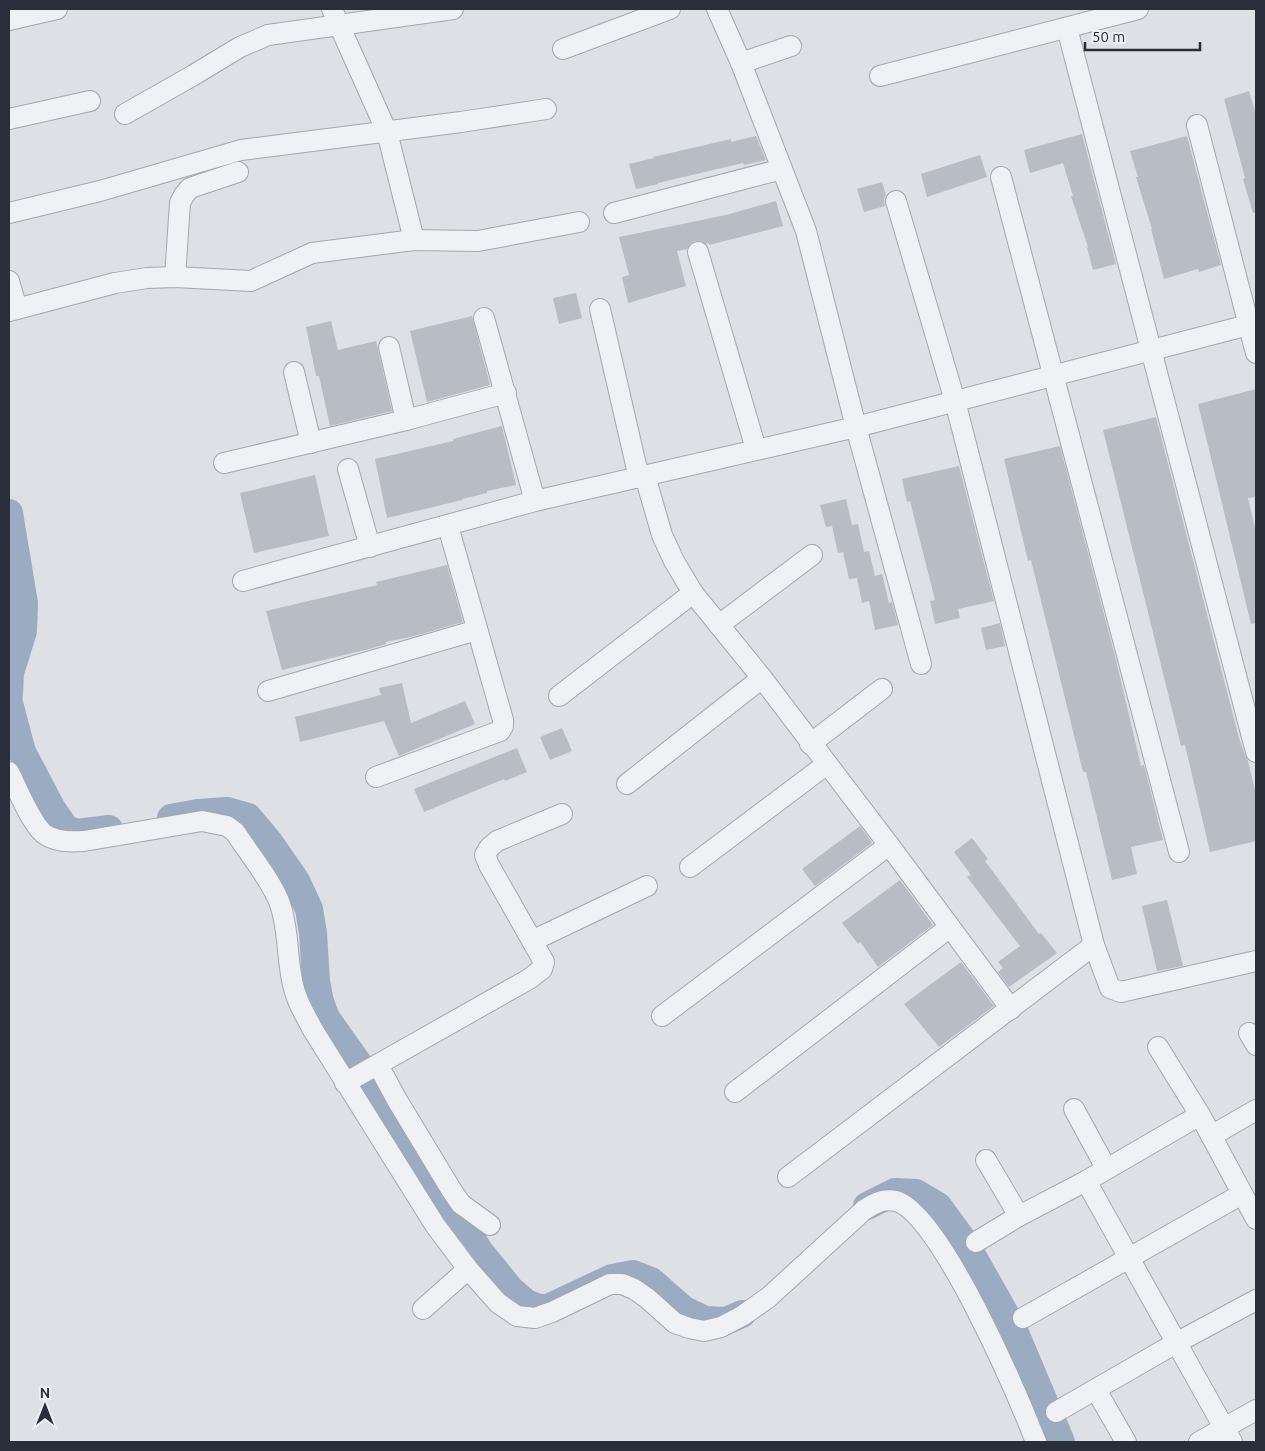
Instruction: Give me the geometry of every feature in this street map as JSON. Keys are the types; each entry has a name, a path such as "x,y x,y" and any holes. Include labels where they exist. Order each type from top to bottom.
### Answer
{"street":[{"path":"9,20 56,9"},
{"path":"125,114 240,47 268,35 335,17 454,9"},
{"path":"563,49 670,9"},
{"path":"717,9 741,63 806,231 856,427 921,664"},
{"path":"880,76 1138,9"},
{"path":"335,17 387,132 414,240"},
{"path":"1067,28 1256,752"},
{"path":"741,63 791,46"},
{"path":"9,119 90,101"},
{"path":"9,213 100,191 241,150 387,132 546,109"},
{"path":"1196,125 1253,324 1256,353"},
{"path":"614,213 782,169"},
{"path":"175,277 180,203 184,195 190,188 238,172"},
{"path":"1001,177 1179,852"},
{"path":"896,201 955,401 1094,944 1110,988 1117,992 1256,961"},
{"path":"9,281 13,310 116,283 147,278 175,277 251,281 312,253 414,240 478,240 579,222"},
{"path":"698,252 756,449"},
{"path":"600,309 642,477 662,536 674,561 693,593 762,678 1011,1009"},
{"path":"484,318 535,501"},
{"path":"243,581 535,501 856,427 1253,324"},
{"path":"389,347 406,420"},
{"path":"294,372 310,442"},
{"path":"224,464 506,394"},
{"path":"348,469 370,547"},
{"path":"376,777 500,731 503,726 503,720 448,526"},
{"path":"719,625 812,555"},
{"path":"559,696 693,593"},
{"path":"268,692 477,630"},
{"path":"627,784 762,678"},
{"path":"810,744 882,689"},
{"path":"690,867 827,764"},
{"path":"9,772 33,819 43,832 54,839 71,842 84,841 202,821 227,826 235,832 280,902 295,992 302,1010 350,1080 435,1225 468,1269 498,1303 517,1316 535,1318 552,1312 610,1284 622,1284 634,1289 676,1323 704,1331 721,1327 742,1316 769,1297 864,1210 878,1201 897,1201 909,1208 922,1222 945,1253 990,1336 1036,1442"},
{"path":"350,1080 538,974 542,969 544,962 485,855 489,848 497,841 562,814"},
{"path":"662,1016 889,846"},
{"path":"532,941 646,886"},
{"path":"734,1092 950,927"},
{"path":"788,1177 1094,944"},
{"path":"1023,1318 1130,1258 1251,1207 1200,1115 1158,1047"},
{"path":"376,1065 412,1127 461,1204 490,1225"},
{"path":"1074,1109 1106,1168"},
{"path":"1211,1136 1256,1110"},
{"path":"976,1242 1200,1115"},
{"path":"986,1160 1019,1216"},
{"path":"1086,1181 1228,1435"},
{"path":"422,1309 468,1269"},
{"path":"1056,1412 1176,1343 1256,1300"},
{"path":"1096,1390 1126,1442"},
{"path":"1200,1442 1228,1435 1256,1410"}],"building":[{"path":"1249,91 1256,114 1256,212 1253,213 1224,99"},
{"path":"1082,134 1116,264 1093,270 1063,163 1030,173 1024,150"},
{"path":"756,136 766,160 744,165 743,163 636,189 629,164 731,139 731,142"},
{"path":"1187,136 1221,265 1199,272 1198,269 1164,279 1130,151"},
{"path":"980,155 987,177 927,197 921,174"},
{"path":"882,182 886,195 884,199 885,206 864,212 857,189"},
{"path":"776,201 783,226 709,245 709,243 694,241 687,249 677,251 686,286 628,303 622,277 629,275 619,237 726,215"},
{"path":"576,293 582,318 559,324 553,298"},
{"path":"472,316 490,385 427,402 410,331"},
{"path":"331,321 338,350 376,341 392,411 330,426 319,376 316,376 306,327"},
{"path":"1256,389 1256,497 1248,498 1256,532 1256,623 1251,624 1198,404"},
{"path":"1156,417 1239,738 1248,761 1256,794 1256,841 1210,852 1185,745 1181,746 1103,430"},
{"path":"502,426 516,485 387,518 375,459 453,441 453,439"},
{"path":"1060,446 1116,660 1141,766 1144,765 1163,840 1131,847 1137,874 1112,880 1086,772 1083,772 1031,560 1028,561 1004,459"},
{"path":"959,466 994,601 958,609 960,618 935,624 930,601 935,600 910,501 907,502 902,479"},
{"path":"315,475 329,536 254,553 240,493"},
{"path":"846,499 852,525 858,524 864,552 869,551 875,576 882,574 889,603 892,602 898,625 875,630 869,601 862,603 857,578 849,579 843,552 838,553 832,526 826,527 820,505"},
{"path":"447,565 463,622 386,642 386,644 369,649 282,670 266,611 377,585 376,582"},
{"path":"1000,623 1005,646 986,650 981,628"},
{"path":"402,683 411,723 465,701 475,724 399,756 384,721 300,742 295,717 381,695 379,688"},
{"path":"562,728 572,751 550,760 540,737"},
{"path":"517,748 527,772 505,781 504,779 424,812 414,789"},
{"path":"860,826 872,843 815,886 802,869"},
{"path":"972,838 988,859 985,861 1039,934 1041,933 1057,953 1009,987 998,972 1003,968 998,962 1020,946 967,877 971,875 954,852"},
{"path":"900,880 933,925 878,967 860,942 858,944 842,923"},
{"path":"1167,900 1183,966 1157,971 1142,906"},
{"path":"961,962 994,1006 939,1047 904,1004"}],"waterway":[{"path":"9,513 24,603 23,631 10,673 9,694"},
{"path":"9,703 22,752 52,809 66,829 77,833 109,829"},
{"path":"171,818 198,813 227,811 248,817 269,842 296,881 309,909 313,933 316,981 320,1002 326,1018 370,1080 480,1252 510,1289 526,1303 539,1308 548,1308 612,1278 633,1274 651,1281 684,1310 705,1320 726,1321 742,1314"},
{"path":"867,1206 895,1192 916,1193 938,1206 965,1243 1012,1326 1061,1442"}]}
